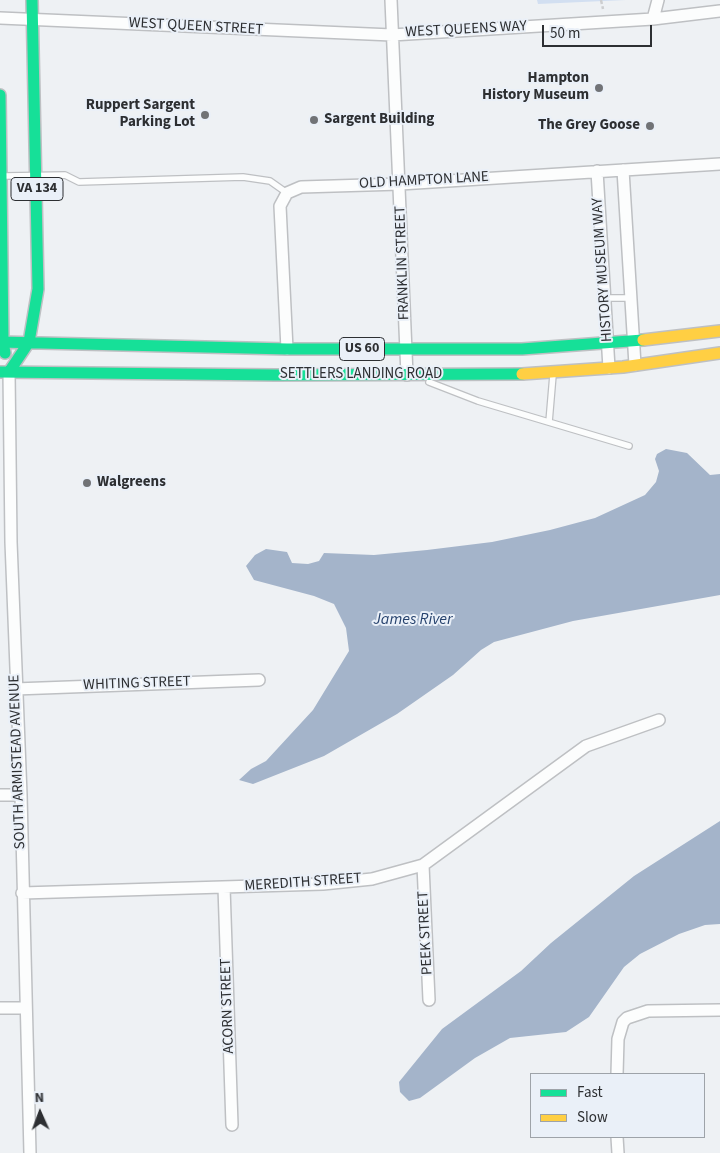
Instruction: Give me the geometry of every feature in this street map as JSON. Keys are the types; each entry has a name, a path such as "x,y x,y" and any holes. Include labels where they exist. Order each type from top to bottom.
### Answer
{"main road":[{"name":"VA 134","path":"4,372 29,342 38,289 32,0"},
{"name":"VA 134","path":"0,95 2,342 4,372"},
{"name":"SETTLERS LANDING ROAD","path":"2,342 287,349 522,349 634,342 720,331"},
{"name":"SETTLERS LANDING ROAD","path":"4,372 410,375 554,373 635,366 720,353"}],"street":[{"name":"FRANKLIN STREET","path":"391,0 406,349 410,375"},
{"path":"653,19 658,0"},
{"name":"WEST QUEENS WAY","path":"392,34 653,19 720,11"},
{"name":"WEST QUEEN STREET","path":"0,18 32,18 226,29 392,34"},
{"name":"OLD HAMPTON LANE","path":"287,193 301,187 400,184 720,164"},
{"name":"HISTORY MUSEUM WAY","path":"623,170 635,366"},
{"name":"HISTORY MUSEUM WAY","path":"597,171 610,368"},
{"path":"287,193 280,206 287,349"},
{"name":"SOUTH ARMISTEAD AVENUE","path":"4,372 5,541 21,795 30,1153"},
{"name":"WHITING STREET","path":"15,689 259,680"},
{"name":"MEREDITH STREET","path":"22,893 323,884 372,878 423,865 586,746 659,720"},
{"path":"0,795 21,795"},
{"name":"PEEK STREET","path":"423,865 430,1000"},
{"name":"ACORN STREET","path":"224,887 232,1125"},
{"path":"0,1008 25,1008"},
{"path":"617,1073 618,1039 623,1022 640,1012 720,1010"},
{"path":"617,1138 618,1153"}],"lane":[{"path":"1,176 65,175 79,182 243,177 270,181 287,193"},
{"path":"605,298 631,298"},
{"path":"549,422 554,373"},
{"path":"410,375 478,401 629,446"}],"path":[{"path":"601,0 602,9"}],"shaded area":[{"path":"537,0 626,0 538,4"}],"water":[{"name":"James River","path":"666,449 687,453 710,475 720,474 720,595 573,621 494,642 481,650 453,675 397,714 324,756 253,784 239,780 251,769 266,761 313,710 349,651 346,628 334,604 314,596 254,580 246,566 255,555 266,549 287,552 292,563 308,564 319,561 324,553 374,555 427,550 492,542 550,530 595,518 645,495 656,482 659,471 655,459 657,454"},
{"path":"720,821 720,924 705,925 679,934 640,954 624,967 589,1017 566,1032 510,1038 475,1058 420,1098 409,1101 400,1092 399,1082 442,1029 521,971 551,943 634,876"}],"traffic: fast":[{"path":"9,372 29,342 38,289 32,0"},
{"path":"0,95 3,342 5,353"},
{"path":"0,342 287,349 522,349 643,340"},
{"path":"0,372 275,375 522,374"}],"traffic: slow":[{"path":"643,340 720,331"},
{"path":"522,374 623,367 720,353"}],"place":[{"name":"Hampton History Museum","path":"599,88"},
{"name":"Ruppert Sargent Parking Lot","path":"205,115"},
{"name":"Sargent Building","path":"314,120"},
{"name":"The Grey Goose","path":"650,126"},
{"name":"Walgreens","path":"87,483"}]}
